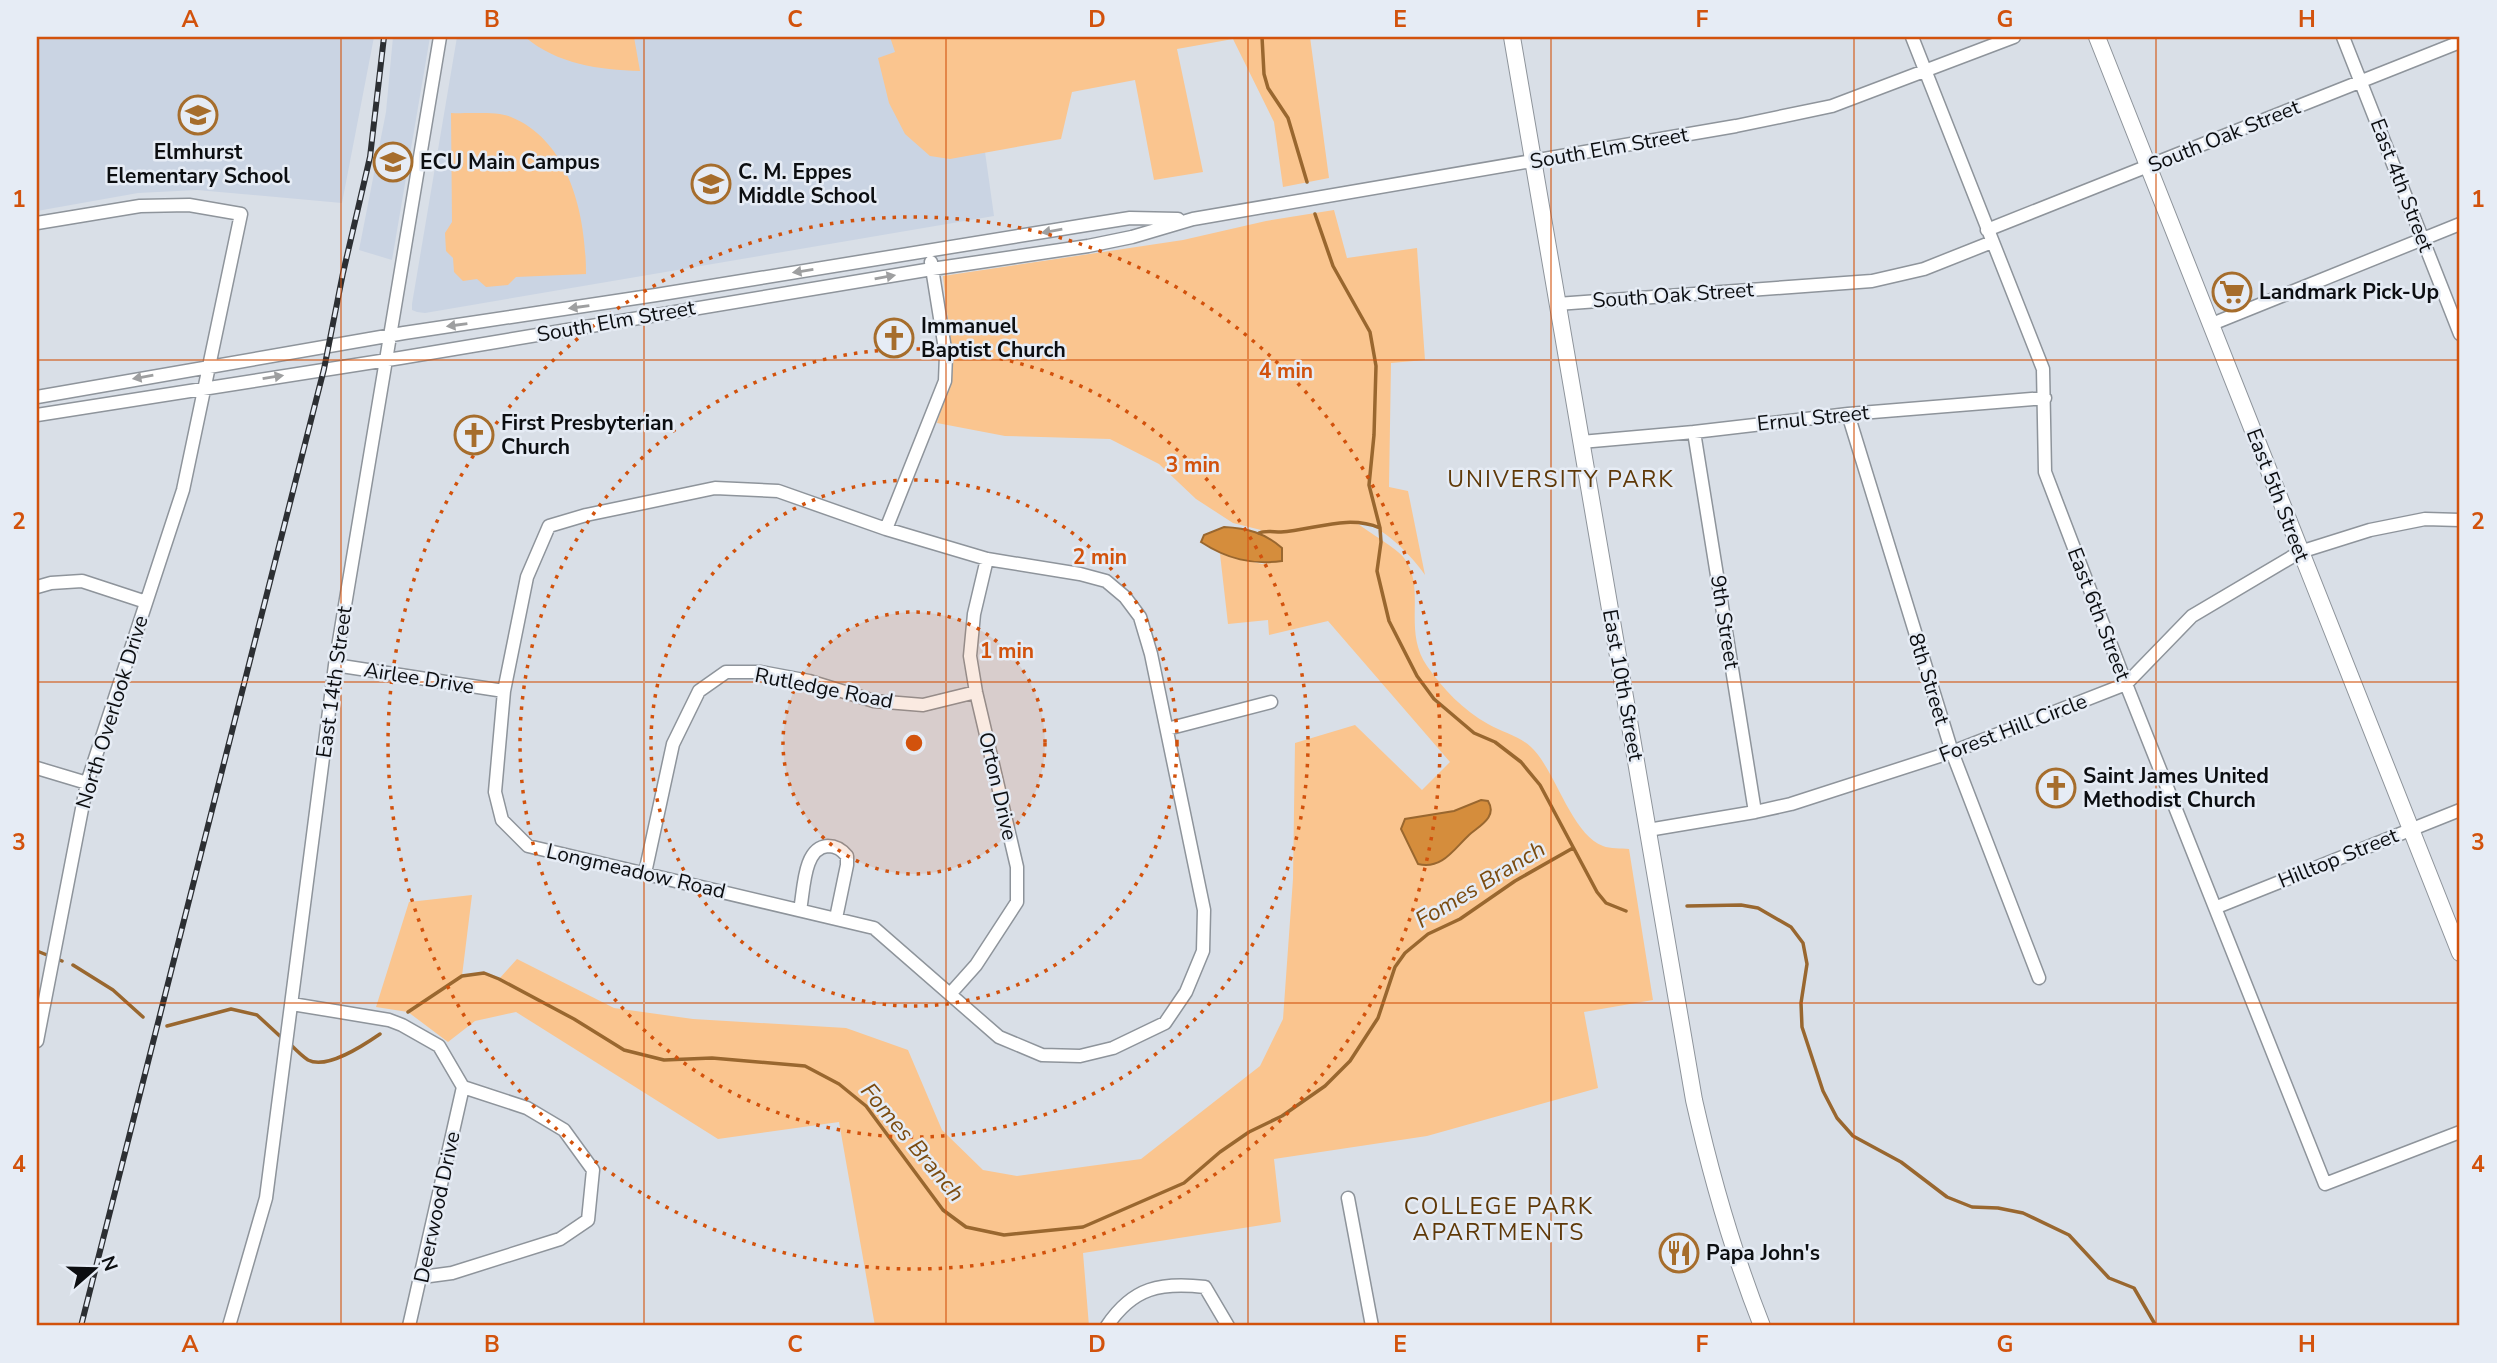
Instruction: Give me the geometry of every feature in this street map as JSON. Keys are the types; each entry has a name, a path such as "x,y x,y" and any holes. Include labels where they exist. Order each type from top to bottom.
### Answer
{"main road":[{"name":"East 10th Street","path":"1512,37 1692,1087 1712,1179 1738,1265 1762,1326"},
{"name":"East 5th Street","path":"2096,37 2460,953"}],"street":[{"name":"East 14th Street","path":"229,1326 266,1198 335,665 440,37"},
{"name":"East 6th Street","path":"1912,37 2043,369 2045,472 2126,684 2325,1184 2460,1132"},
{"name":"South Elm Street","path":"37,415 1088,246 1132,237 1193,219 1736,127 1832,106 2014,37"},
{"name":"East 4th Street","path":"2343,37 2460,334"},
{"name":"South Oak Street","path":"1557,303 1872,281 1924,269 1989,236 2148,167 2460,42"},
{"name":"North Overlook Drive","path":"37,223 140,206 189,205 241,214 183,490 87,783 38,1034"},
{"name":"South Elm Street","path":"43,395 391,335 1130,218 1193,219"},
{"path":"1130,218 1132,237"},
{"path":"2212,324 2460,224"},
{"path":"1086,225 1088,246"},
{"path":"886,529 945,381 946,355 929,250"},
{"path":"828,267 831,287"},
{"path":"656,295 660,313"},
{"path":"524,315 528,337"},
{"path":"43,395 53,412"},
{"name":"Ernul Street","path":"1581,442 1848,414 2045,398"},
{"name":"8th Street","path":"1848,414 1952,752 2039,978"},
{"name":"9th Street","path":"1694,432 1755,812"},
{"name":"Longmeadow Road","path":"715,488 778,491 886,529 987,559 1080,574 1106,581 1125,597 1140,617 1167,729 1204,910 1203,951 1186,992 1165,1023 1113,1048 1080,1056 1042,1055 999,1037 874,929 528,846 502,820 495,792 504,691 527,577 550,526 586,515 715,488"},
{"name":"Forest Hill Circle","path":"1648,830 1755,812 1791,803 1952,752 2126,684 2192,616 2300,552 2370,530 2425,519 2460,520"},
{"name":"Orton Drive","path":"951,993 976,965 1017,902 1017,867 970,656 974,614 987,559"},
{"path":"37,587 51,583 82,581 146,601"},
{"name":"Airlee Drive","path":"335,665 504,691"},
{"name":"Rutledge Road","path":"645,873 673,744 699,691 726,672 761,672 809,681 874,701 923,705 976,692"},
{"path":"1167,729 1271,702"},
{"path":"37,768 87,783"},
{"name":"Hilltop Street","path":"2217,907 2460,810"},
{"path":"800,910 811,857 823,846 835,846 847,856 836,918"},
{"path":"292,1004 389,1020 402,1025 439,1046 463,1087 527,1108 564,1130 593,1170 588,1220 559,1239 452,1273 422,1277"},
{"name":"Deerwood Drive","path":"410,1326 463,1087"},
{"path":"1348,1198 1372,1326"},
{"path":"1107,1326 1119,1308 1144,1290 1176,1284 1205,1287 1228,1326"}],"shaded area":[{"name":"Elmhurst Elementary School","path":"37,37 374,37 342,203 197,190 138,193 37,211"},
{"name":"ECU Main Campus","path":"393,37 430,37 392,260 359,250 386,112"},
{"name":"C. M. Eppes Middle School","path":"457,37 962,37 985,152 994,216 425,313 417,312 412,310 412,304"},
{"path":"525,37 634,37 640,71 579,64 551,54"},
{"path":"890,37 1310,37 1329,178 1283,187 1274,122 1233,39 1177,49 1203,172 1154,180 1135,80 1072,92 1061,139 950,159 930,156 905,134 889,103 878,58 895,52"},
{"path":"451,113 505,115 531,128 548,144 561,162 578,205 583,228 586,274 516,277 508,285 486,287 477,279 463,281 454,272 453,258 446,251 445,233 452,222"},
{"path":"1334,210 1347,258 1417,248 1425,360 1391,363 1389,487 1408,491 1425,575 1404,550 1385,534 1366,524 1357,523 1401,554 1411,570 1414,582 1416,638 1427,666 1440,683 1462,706 1479,718 1531,747 1548,770 1572,815 1592,839 1606,847 1629,849 1653,1000 1584,1012 1598,1088 1427,1136 1274,1159 1281,1222 1083,1253 1089,1326 875,1326 839,1122 718,1139 516,1012 475,1021 448,1042 408,1012 376,1007 409,902 472,895 462,976 484,973 499,979 517,959 614,1008 693,1019 846,1028 908,1050 942,1130 983,1170 1017,1176 1141,1159 1260,1066 1283,1019 1293,879 1295,743 1355,725 1422,790 1450,762 1328,621 1269,635 1268,620 1228,624 1220,554 1262,564 1282,561 1272,540 1259,533 1261,530 1233,523 1196,499 1159,464 1110,439 1005,436 937,423 953,365 943,276 1183,240 1266,221"},
{"path":"1224,527 1248,530 1269,539 1282,548 1282,561 1240,559 1220,553 1201,542 1204,535"},
{"path":"1481,800 1488,801 1490,807 1491,812 1486,821 1441,861 1418,864 1401,829 1405,819 1454,811"}],"waterway":[{"path":"1262,37 1264,74 1268,88 1288,118 1307,182"},
{"path":"1315,214 1333,266 1370,332 1376,366 1369,485 1380,528 1377,571 1389,621 1417,676 1434,699 1474,733 1495,742 1521,762 1540,785 1597,892 1606,903 1626,911"},
{"path":"1259,533 1355,522 1380,528"},
{"name":"Fomes Branch","path":"408,1012 462,976 484,973 574,1019 624,1050 664,1060 712,1058 805,1066 839,1084 866,1106 943,1210 966,1227 1004,1235 1083,1227 1184,1183 1220,1152 1249,1132 1282,1116 1325,1086 1350,1061 1378,1018 1395,967 1405,953 1428,934 1460,919 1515,881 1573,848"},
{"path":"1687,906 1741,905 1758,908 1791,927 1803,943 1807,964 1801,1003 1802,1027 1823,1091 1837,1118 1853,1136 1901,1162 1947,1197 1972,1207 2023,1213 2069,1235 2109,1278 2134,1288 2156,1326"},
{"name":"Fomes Branch","path":"37,951 62,961"},
{"name":"Fomes Branch","path":"73,965 113,990 143,1017"},
{"name":"Fomes Branch","path":"167,1026 231,1009 257,1015 282,1038"},
{"name":"Fomes Branch","path":"291,1045 308,1060 325,1062 345,1055 380,1034"}],"railway":[{"path":"81,1326 324,369 370,157 384,37"}],"place":[{"name":"Elmhurst Elementary School","path":"198,115"},
{"name":"ECU Main Campus","path":"393,162"},
{"name":"C. M. Eppes Middle School","path":"711,184"},
{"name":"Landmark Pick-Up","path":"2232,292"},
{"name":"Immanuel Baptist Church","path":"894,338"},
{"name":"First Presbyterian Church","path":"474,435"},
{"name":"Saint James United Methodist Church","path":"2056,788"},
{"name":"Papa John's","path":"1679,1253"}],"district":[{"name":"UNIVERSITY PARK","path":"1561,479"},
{"name":"COLLEGE PARK APARTMENTS","path":"1499,1219"}]}
